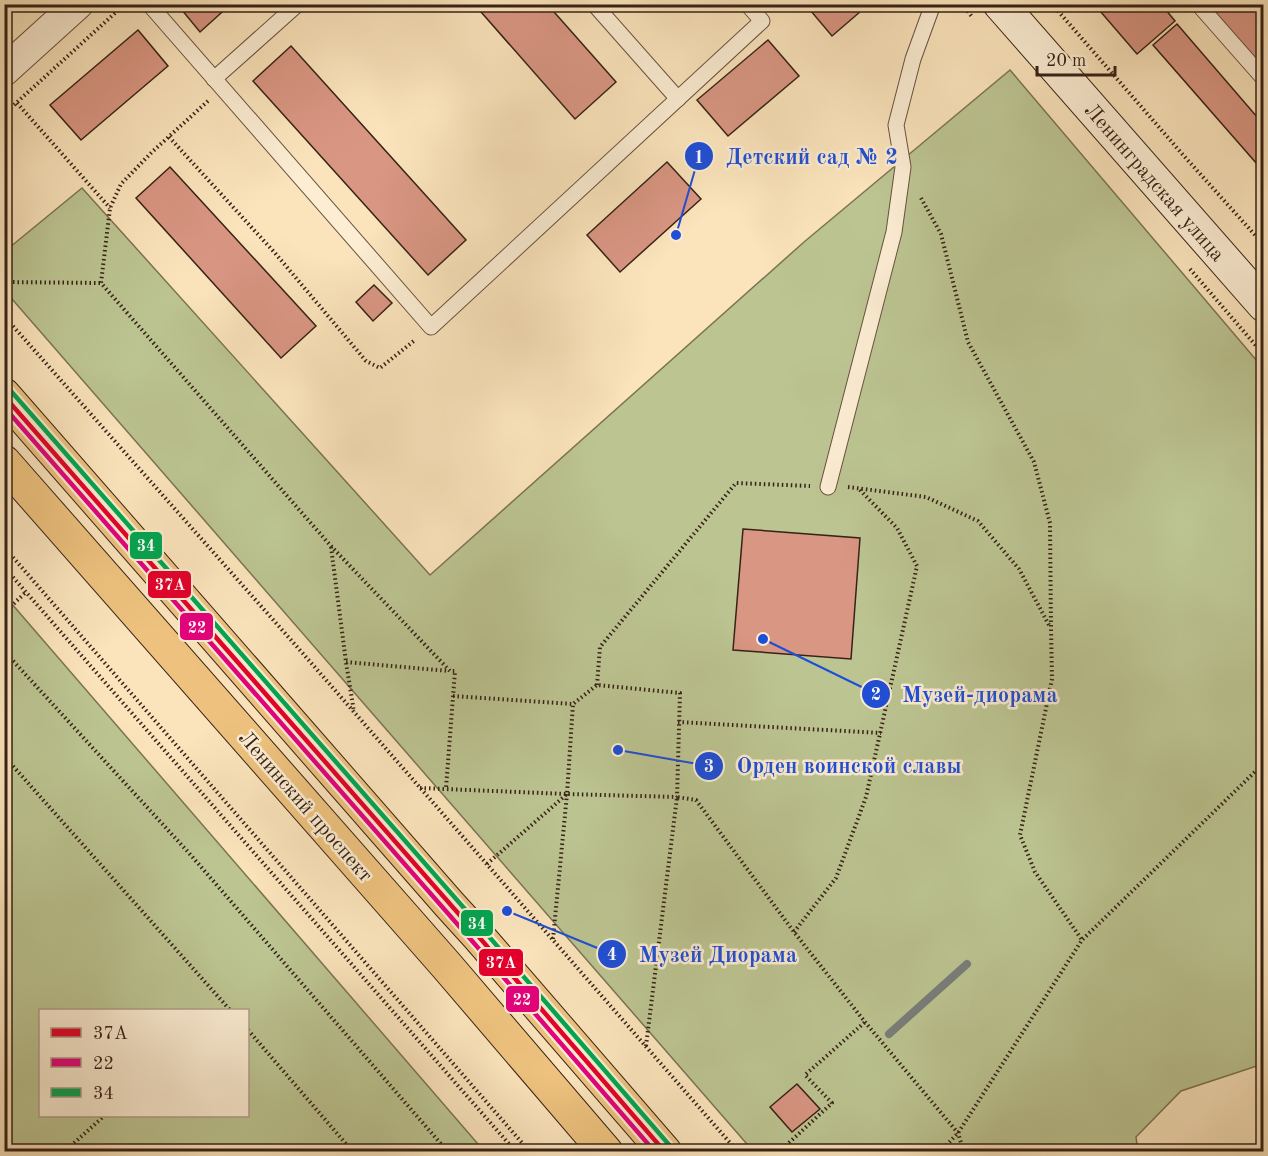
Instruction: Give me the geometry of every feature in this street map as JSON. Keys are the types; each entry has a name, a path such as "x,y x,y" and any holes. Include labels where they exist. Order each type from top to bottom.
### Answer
{"main road":[{"name":"Ленинградская улица","path":"1000,4 1263,305"},
{"name":"Ленинский проспект","path":"4,395 665,1152"},
{"name":"Ленинский проспект","path":"4,462 446,965 606,1152"}],"street":[{"path":"4,70 78,4"}],"lane":[{"path":"149,4 431,327 762,21 747,4"},
{"path":"218,84 298,4"},
{"path":"594,4 678,99"},
{"path":"828,487 894,232 903,167 896,125 913,59 933,4"},
{"path":"1198,4 1263,79"}],"path":[{"path":"4,114 125,4"},
{"path":"1052,4 1263,245"},
{"path":"218,84 121,184 110,208 102,283 330,545 450,671"},
{"path":"16,103 110,208"},
{"path":"169,137 275,253 366,362 380,368 431,327"},
{"path":"903,167 941,234 968,342 1034,462 1050,523 1052,679 1020,835 1035,872 1082,940"},
{"path":"4,282 102,283"},
{"path":"4,316 738,1152"},
{"path":"597,685 600,647 736,483 858,488 926,497 978,521 1019,569 1051,628"},
{"path":"794,932 836,878 866,797 917,566 897,528 858,488"},
{"path":"330,545 354,713"},
{"path":"4,547 530,1152"},
{"path":"4,567 516,1152"},
{"path":"4,613 26,592"},
{"path":"4,651 189,853 448,1152"},
{"path":"346,662 455,671 446,789"},
{"path":"453,696 573,704 597,685 680,693 677,797 646,1047"},
{"path":"553,940 573,704"},
{"path":"678,722 881,733"},
{"path":"4,756 229,1009"},
{"path":"940,1152 958,1133 1082,940 1263,763"},
{"path":"420,788 677,797 696,800 794,932 958,1133 964,1152"},
{"path":"487,864 567,794"},
{"path":"779,1152 832,1103 806,1075 866,1022"},
{"path":"249,1031 353,1152"},
{"path":"64,1152 104,1117"}],"green space":[{"path":"1010,70 1263,368 1263,1064 1181,1091 1136,1137 1138,1151 753,1151 5,291 4,252 82,188 430,575 804,242"},
{"path":"5,596 484,1151 5,1151"}],"building":[{"path":"177,4 231,4 200,32"},
{"path":"474,4 547,4 616,82 575,119"},
{"path":"805,4 868,4 868,5 832,36"},
{"path":"1094,4 1161,4 1175,21 1137,54"},
{"path":"1203,4 1264,4 1264,73"},
{"path":"1177,24 1264,125 1264,172 1153,45"},
{"path":"138,30 168,66 81,140 50,105"},
{"path":"768,40 799,76 728,136 697,100"},
{"path":"291,46 466,240 428,275 253,81"},
{"path":"667,162 701,199 620,272 587,235"},
{"path":"170,167 316,326 281,358 136,198"},
{"path":"374,285 392,303 373,321 356,302"},
{"path":"743,529 860,538 851,659 733,650"},
{"path":"797,1084 820,1109 792,1132 770,1107"}],"waterway":[{"path":"889,1034 967,964"}],"transit line":[{"name":"34","path":"10,390 671,1147"},
{"name":"37А","path":"4,396 665,1152"},
{"name":"22","path":"4,407 655,1152"}],"place":[{"name":"Детский сад № 2","path":"676,235"},
{"name":"Музей-диорама","path":"763,639"},
{"name":"Орден воинской славы","path":"618,750"},
{"name":"Музей Диорама","path":"507,911"}]}
